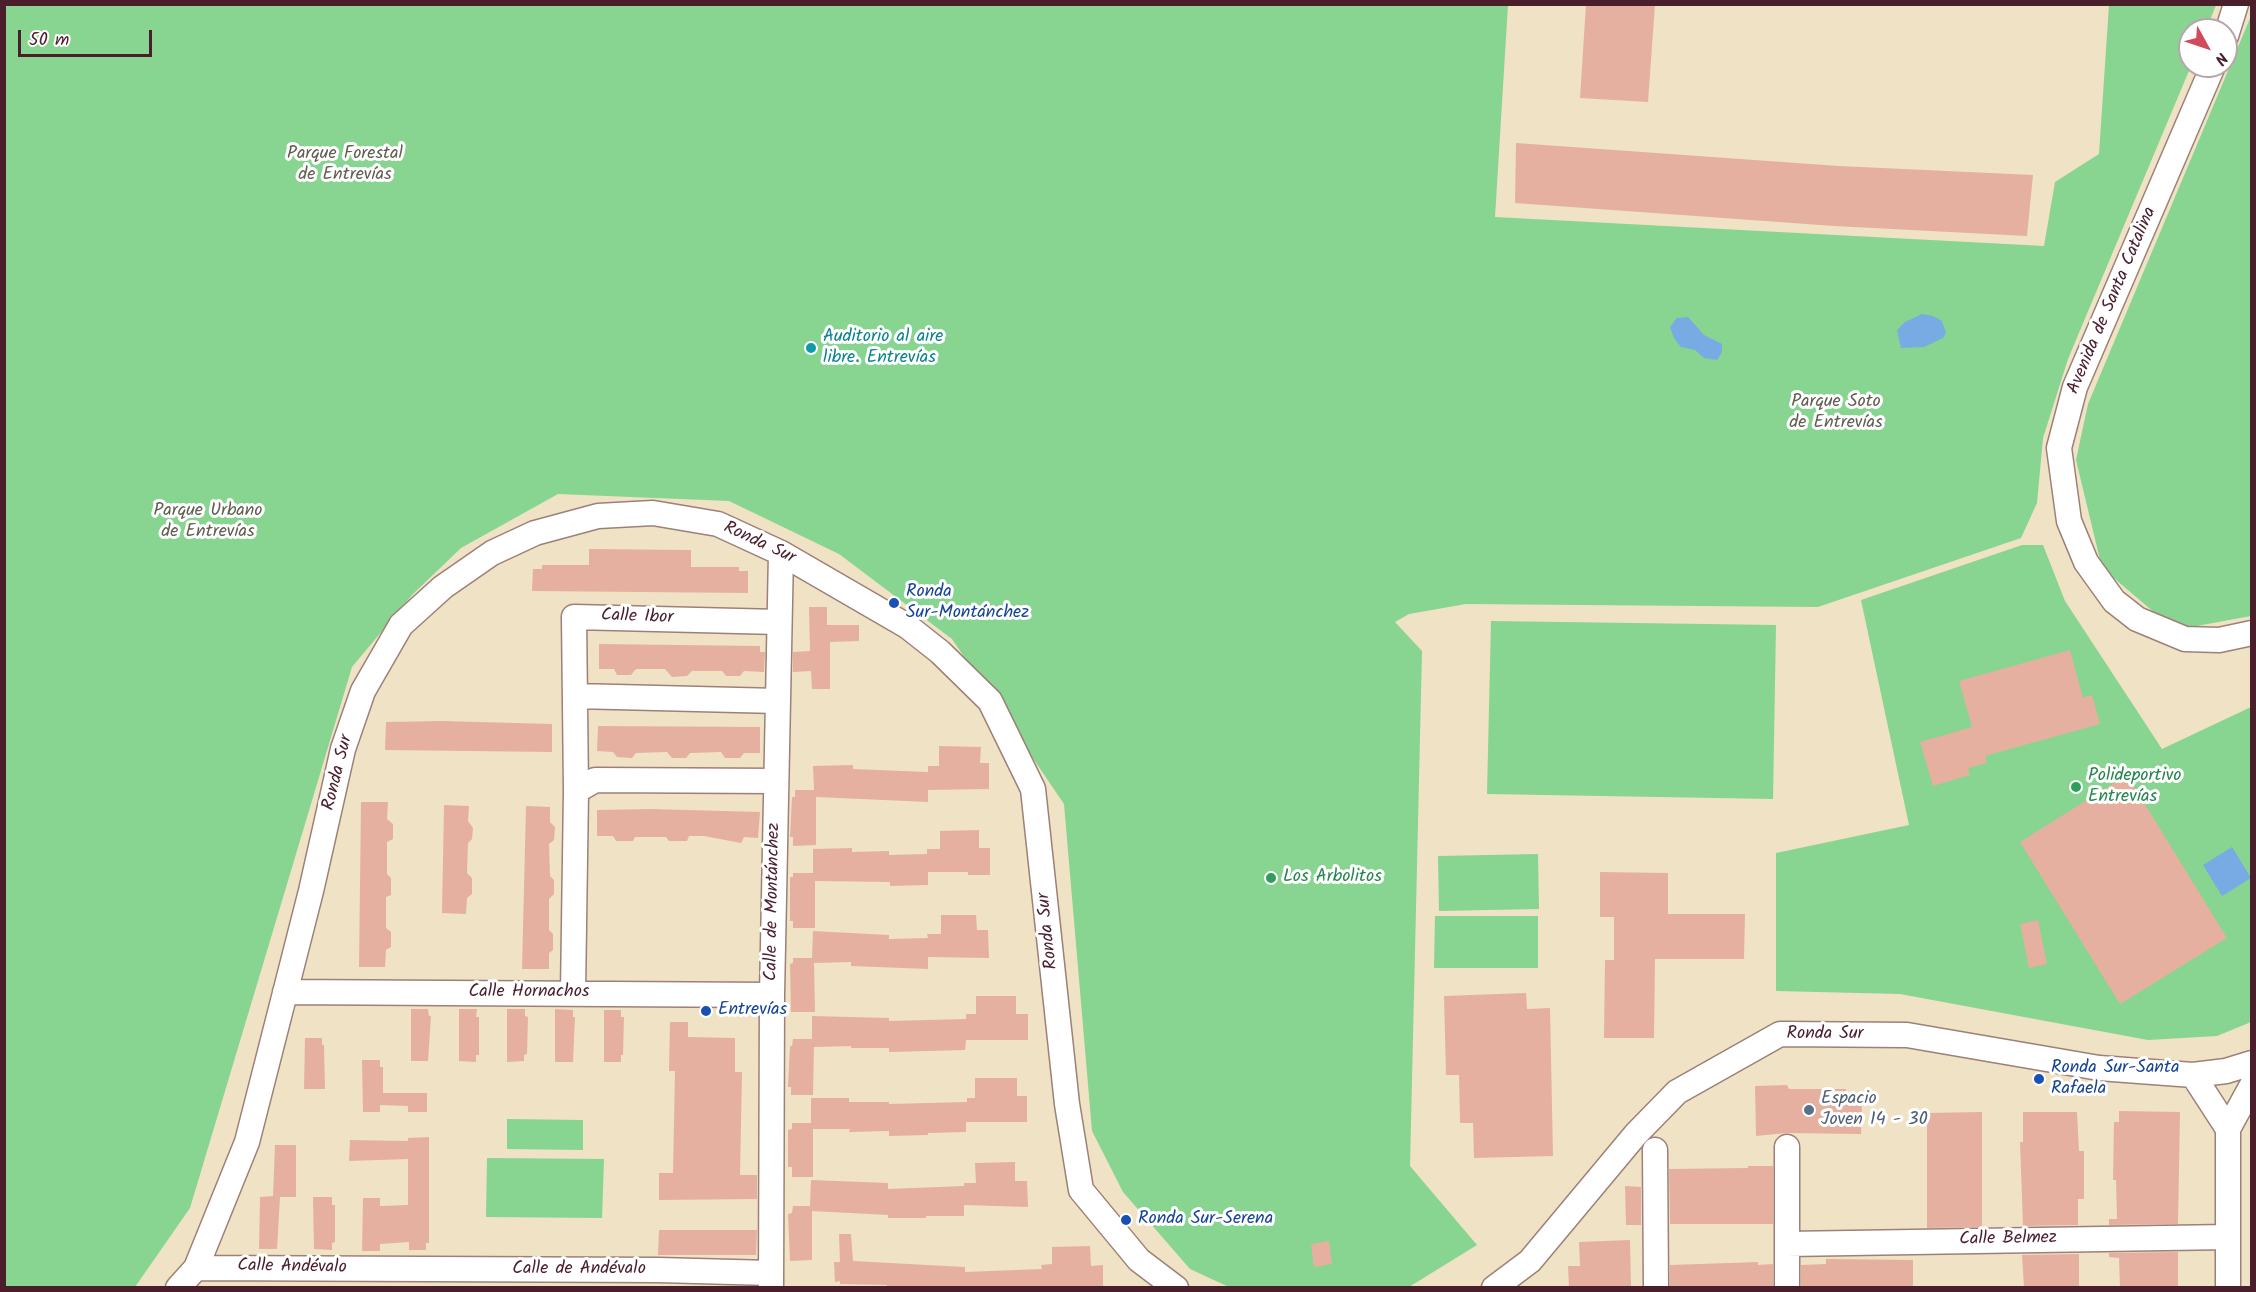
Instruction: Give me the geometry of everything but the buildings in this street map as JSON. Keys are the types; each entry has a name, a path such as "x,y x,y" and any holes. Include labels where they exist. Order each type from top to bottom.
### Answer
{"street":[{"name":"Avenida de Santa Catalina","path":"2208,78 2075,387 2059,447 2068,521 2086,562 2114,601 2137,618 2185,639 2219,640 2252,633"},
{"name":"Ronda Sur","path":"178,1287 196,1268 247,1142 343,749 363,691 402,625 442,587 492,553 536,533 598,516 653,513 718,524 781,553 907,626 940,652 990,701 1033,789 1067,1104 1081,1190 1139,1260 1176,1287"},
{"name":"Calle de Montánchez","path":"771,1280 772,995 781,553"},
{"name":"Calle Ibor","path":"573,993 576,791 574,617 779,622"},
{"path":"575,696 778,701"},
{"path":"576,791 595,780 776,781"},
{"name":"Calle Hornachos","path":"285,992 772,995"},
{"name":"Ronda Sur","path":"1494,1287 1530,1261 1636,1134 1677,1092 1780,1034 1908,1035 2099,1068 2193,1075 2251,1070"},
{"path":"2228,1287 2228,1130 2251,1070"},
{"path":"2193,1075 2228,1130"},
{"path":"1787,1147 1787,1287"},
{"path":"1655,1150 1656,1287"},
{"name":"Calle Belmez","path":"1787,1244 2228,1237"},
{"name":"Calle Andévalo","path":"196,1268 388,1279"},
{"name":"Calle de Andévalo","path":"388,1279 771,1280"}],"green space":[{"path":"5,5 1508,5 1495,217 2044,246 2055,182 2099,154 2109,5 2216,5 2211,18 2178,18 2178,78 2186,78 2068,359 2043,438 2037,503 2021,538 1818,607 1466,604 1409,614 1395,622 1422,651 1410,1166 1477,1245 1409,1287 1229,1287 1190,1269 1123,1192 1092,1131 1064,804 952,639 839,554 729,501 558,494 461,548 413,594 352,667 190,1208 135,1287 5,1288"},
{"path":"2251,16 2251,616 2175,630 2102,568 2076,460 2088,404 2225,78 2238,78 2238,47"},
{"name":"Polideportivo Entrevías","path":"2022,545 2043,545 2065,601 2162,749 2251,707 2251,1022 2217,1036 2148,1040 1900,994 1776,991 1776,853 1909,825 1861,600"},
{"path":"1491,621 1776,625 1773,799 1487,794"},
{"path":"1538,854 1539,909 1439,911 1438,856"},
{"path":"1435,916 1538,916 1538,968 1434,968"},
{"path":"507,1119 583,1120 583,1150 507,1149"},
{"path":"487,1158 604,1159 602,1218 486,1217"}],"water":[{"path":"1922,314 1942,321 1946,333 1943,338 1924,347 1901,348 1897,330 1905,322"},
{"path":"1688,317 1704,335 1722,344 1722,352 1717,360 1704,358 1695,350 1681,347 1674,338 1670,327 1677,318"},
{"path":"2232,847 2251,878 2222,896 2203,865"}],"place":[{"name":"Auditorio al aire libre. Entrevías","path":"811,348"},
{"name":"Ronda Sur-Montánchez","path":"894,603"},
{"name":"Polideportivo Entrevías","path":"2076,787"},
{"name":"Los Arbolitos","path":"1271,878"},
{"name":"Entrevías","path":"706,1011"},
{"name":"Ronda Sur-Santa Rafaela","path":"2039,1079"},
{"name":"Espacio Joven 14 - 30","path":"1809,1110"},
{"name":"Ronda Sur-Serena","path":"1126,1220"}],"park label":[{"name":"Parque Forestal de Entrevías","path":"345,165"},
{"name":"Parque Soto de Entrevías","path":"1836,413"},
{"name":"Parque Urbano de Entrevías","path":"208,522"}]}
